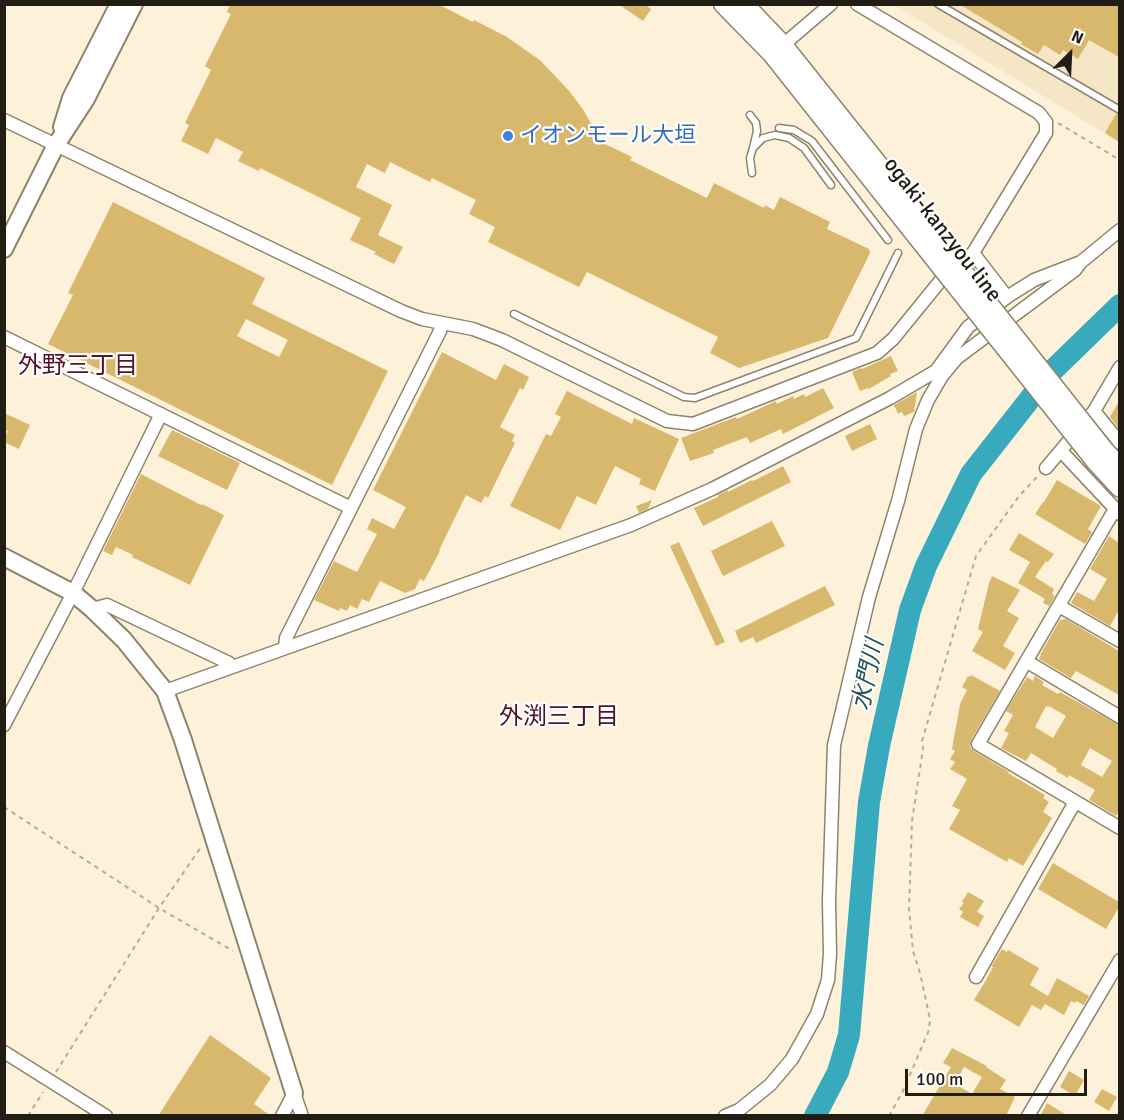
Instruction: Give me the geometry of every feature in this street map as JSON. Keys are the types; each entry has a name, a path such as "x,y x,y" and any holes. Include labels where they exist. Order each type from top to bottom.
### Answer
{"main road":[{"name":"ogaki-kanzyou line","path":"723,4 772,54 885,184 1119,467"},
{"name":"ogaki-kanzyou line","path":"744,4 783,45 885,184"},
{"name":"ogaki-kanzyou line","path":"1107,452 1119,488"}],"street":[{"path":"56,145 70,98 119,4"},
{"path":"4,249 56,145 86,99 134,4"},
{"path":"783,45 831,4"},
{"path":"4,120 401,311 422,319 473,329 502,340 667,421 693,424 877,353 893,339 941,280 973,253 1046,133 1046,122 1039,113 857,4"},
{"path":"165,691 631,525 723,484 939,373 1075,270 1081,262 1119,230"},
{"path":"973,253 1007,297"},
{"path":"725,1116 739,1110 770,1085 792,1059 817,1014 828,980 834,745 869,597 898,501 916,429 939,373 968,327 1007,297 1034,280 1081,262"},
{"path":"285,648 286,638 440,331 441,323"},
{"path":"4,337 351,508"},
{"path":"1046,468 1094,411 1119,368"},
{"path":"1094,411 1107,452"},
{"path":"4,725 73,593 161,414"},
{"path":"1061,451 1117,512 978,744 1119,828"},
{"path":"4,557 73,593 124,640 165,691 214,836 302,1116"},
{"path":"92,609 107,605 229,663 232,667"},
{"path":"1059,606 1119,641"},
{"path":"1026,661 1119,717"},
{"path":"976,976 1075,802"},
{"path":"1028,1116 1119,960"},
{"path":"4,1052 106,1116"},
{"path":"282,1116 294,1093"}],"lane":[{"path":"938,4 1119,110"},
{"path":"750,115 756,123 757,131 750,158 752,173"},
{"path":"779,128 794,130 812,141 888,240"},
{"path":"753,148 763,138 775,135 789,138 804,148 831,184"},
{"path":"514,314 684,396 695,398 855,338 898,254"}],"path":[{"path":"1046,122 1056,122 1119,160"},
{"path":"889,1116 903,1091 929,1030 930,1019 913,951 909,909 912,821 923,749 922,741 976,556 1019,496 1046,468"},
{"path":"4,807 159,908 238,954 251,956"},
{"path":"28,1116 159,908 205,840 214,836"}],"shaded area":[{"path":"894,5 1119,5 1119,142"}],"building":[{"path":"230,4 438,4 507,37 541,61 570,92 584,111 601,142 632,157 630,160 707,198 714,183 764,208 765,205 774,210 780,197 830,222 827,229 869,249 870,253 828,338 739,368 710,353 718,337 587,272 579,287 488,242 495,227 469,214 476,200 432,178 430,182 390,162 385,173 367,164 356,187 392,205 378,235 403,247 394,264 374,254 376,252 350,240 361,218 260,168 259,171 238,161 243,152 216,138 208,154 181,141 189,125 185,123 211,70 205,66 231,14 227,12"},
{"path":"618,4 644,4 651,9 643,21"},
{"path":"959,4 1119,4 1119,57 1089,40 1078,59 1063,50 1060,55 1044,45 1038,54"},
{"path":"1116,114 1119,115 1119,142 1105,133"},
{"path":"113,202 265,278 252,304 388,371 332,485 48,344 73,295 68,293","holes":["246,319 288,340 279,357 237,336"]},
{"path":"442,352 496,380 504,364 529,377 523,390 520,388 500,427 515,435 512,441 515,443 488,498 485,496 481,503 466,495 424,581 420,579 415,589 405,593 380,581 369,602 362,599 357,609 350,605 347,611 340,608 339,611 314,600 334,561 357,572 377,534 367,529 372,518 394,529 406,507 373,490"},
{"path":"891,356 898,371 869,389 860,391 852,372"},
{"path":"823,388 834,408 783,434 781,429 750,443 747,437 713,450 714,453 690,461 681,438 736,417 737,419 776,401 777,404 793,396 794,399 804,394 805,397"},
{"path":"567,391 632,424 634,418 679,439 655,491 639,484 641,479 615,466 596,505 577,496 560,530 510,506 546,434 551,436 561,417 555,414"},
{"path":"917,392 914,412 904,416 902,412 898,414 894,405"},
{"path":"1119,401 1119,429 1110,417"},
{"path":"4,413 30,425 19,449 4,442 8,431 4,430"},
{"path":"870,424 877,439 852,451 845,436"},
{"path":"172,430 240,463 227,490 158,456"},
{"path":"783,466 791,482 703,526 694,508"},
{"path":"141,474 224,515 190,585 116,547 112,555 103,551"},
{"path":"1057,480 1101,506 1088,529 1092,532 1085,544 1035,514"},
{"path":"652,500 648,509 639,513 636,506"},
{"path":"772,521 785,546 723,576 711,551"},
{"path":"1019,533 1054,554 1035,577 1054,589 1052,594 1055,596 1049,606 1043,603 1045,599 1018,583 1030,562 1009,550"},
{"path":"1109,536 1119,543 1119,610 1110,626 1071,603 1077,592 1094,601 1107,579 1090,569"},
{"path":"679,542 725,642 716,646 670,546"},
{"path":"992,576 1020,590 1007,611 1019,618 1003,646 1015,653 1005,670 972,651 983,632 978,629"},
{"path":"825,586 835,605 756,643 753,637 740,643 735,631"},
{"path":"1066,619 1119,651 1119,695 1076,671 1071,678 1039,659 1060,620"},
{"path":"971,675 1000,691 971,740 970,747 1045,795 1043,798 1049,802 1043,812 1052,818 1023,866 1009,858 1007,862 949,829 960,810 952,806 967,779 950,769 955,762 950,759 955,751 952,749 960,704 967,690 962,687"},
{"path":"1035,676 1044,682 1042,685 1058,694 1060,692 1119,725 1119,811 1116,816 1089,800 1095,790 1069,775 1068,778 1031,753 1026,761 1001,748 1009,733 1004,731 1013,715 1006,711 1027,677 1033,681","holes":["1046,706 1066,716 1053,738 1035,727","1090,748 1112,761 1102,777 1081,765"]},
{"path":"1053,863 1119,902 1119,907 1106,929 1038,889"},
{"path":"968,892 984,901 977,912 984,916 978,927 960,917 963,912 959,909"},
{"path":"1002,949 1007,952 1008,950 1039,968 1030,985 1048,996 1057,978 1089,996 1084,1005 1071,1001 1064,1015 1045,1004 1041,1010 1032,1005 1019,1027 974,1000"},
{"path":"210,1035 271,1078 254,1104 271,1116 158,1116"},
{"path":"952,1048 987,1066 1006,1080 1000,1089 1015,1097 1006,1116 922,1116 951,1067 943,1063","holes":["964,1067 982,1077 972,1094 955,1084"]},
{"path":"1069,1071 1084,1080 1075,1096 1060,1087"},
{"path":"1102,1089 1117,1097 1109,1111 1094,1102"},
{"path":"1047,1103 1068,1116 1040,1116"}],"waterway":[{"name":"水門川","path":"815,1116 838,1072 849,1035 869,802 879,746 910,610 926,566 971,474 1051,372 1120,305"}],"place":[{"name":"イオンモール大垣","path":"508,136"}],"district":[{"name":"外野三丁目","path":"78,367"},
{"name":"外渕三丁目","path":"559,718"}]}
